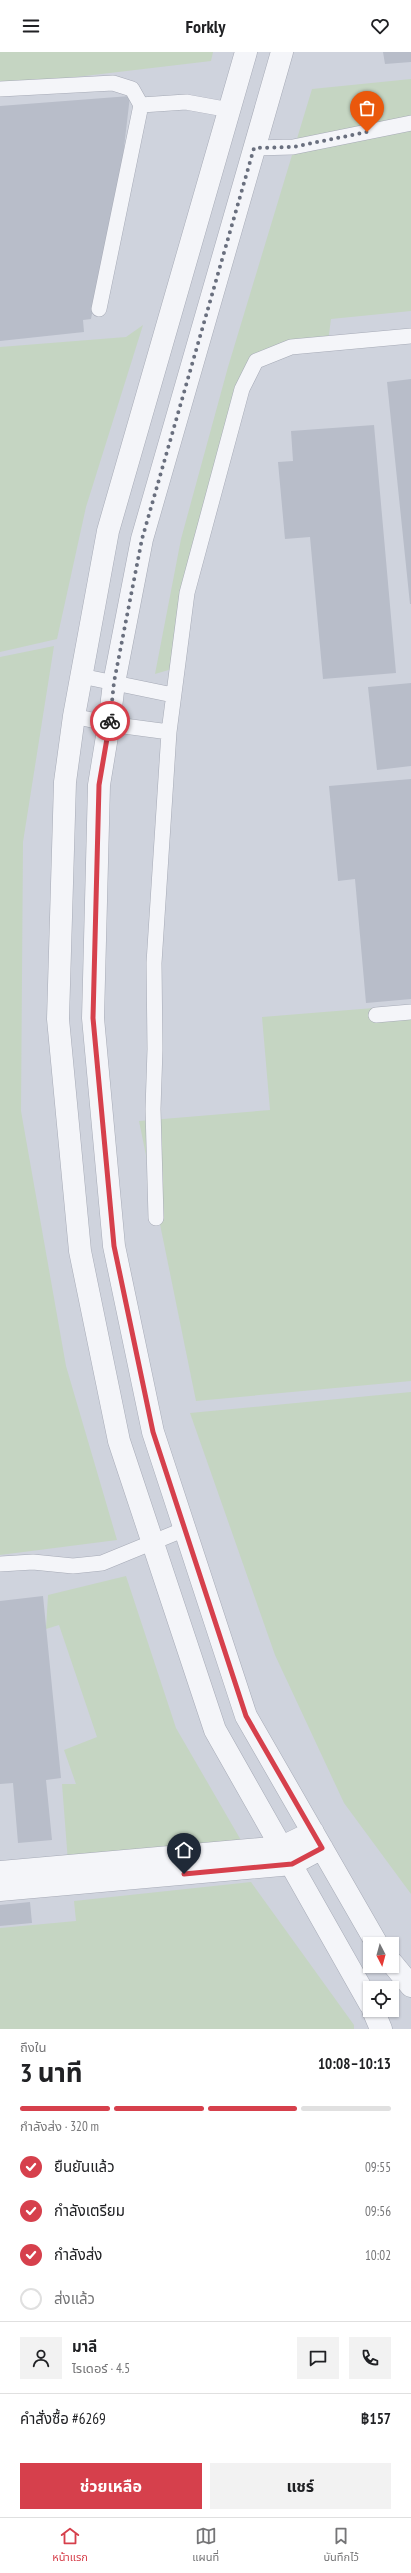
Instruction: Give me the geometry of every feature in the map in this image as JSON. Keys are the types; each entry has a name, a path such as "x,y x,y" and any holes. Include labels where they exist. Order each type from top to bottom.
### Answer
{"street":[{"path":"246,52 108,531 74,716 65,782 60,1035 80,1251 119,1441 151,1542 215,1730 363,1992"},
{"path":"282,52 142,539 114,682 99,785 93,1018 114,1246 153,1432 246,1716 373,1937"},
{"path":"0,1890 287,1856 317,1840"},
{"path":"0,1872 287,1856"},
{"path":"399,1971 411,1986"},
{"path":"376,2017 381,2029"}],"lane":[{"path":"0,89 113,82 132,89 141,105 99,308"},
{"path":"141,105 186,102 230,110"},
{"path":"254,148 293,147 411,123"},
{"path":"156,1218 152,1109 155,1049 154,963 169,732 187,593 242,389 256,361 291,347 411,336"},
{"path":"82,676 173,696"},
{"path":"74,716 109,724 169,732"},
{"path":"376,1015 411,1012"},
{"path":"0,1564 33,1562 73,1566 102,1563 185,1529"}],"shaded area":[{"path":"0,52 411,52 411,2029 0,2029"}],"green space":[{"path":"0,52 213,52 211,61 0,86"},
{"path":"411,79 411,311 331,319 328,342 261,360 238,408 172,669 155,674 181,539 228,367 312,89"},
{"path":"143,325 86,507 57,639 0,652 0,347 126,337"},
{"path":"54,646 23,842 21,1111 66,1366 117,1540 0,1555 0,657"},
{"path":"411,1005 411,1381 196,1401 139,1121 270,1110 262,1017"},
{"path":"411,1392 411,1894 344,1803 275,1655 190,1413"},
{"path":"126,1576 176,1728 242,1842 68,1862 62,1784 76,1784 64,1750 97,1737 59,1625 46,1629 48,1595"},
{"path":"251,1882 354,2025 354,2029 0,2029 0,1928 76,1921 74,1901"}],"building":[{"path":"383,52 411,52 411,62 385,64"},
{"path":"130,96 123,156 91,319 83,320 84,332 0,341 0,106"},
{"path":"411,379 411,604 410,604 387,382"},
{"path":"374,425 396,673 323,679 310,537 285,539 278,462 293,461 291,431"},
{"path":"411,683 411,766 377,770 368,687"},
{"path":"411,779 411,999 366,1003 355,879 338,881 329,786"},
{"path":"43,1596 61,1778 46,1780 52,1840 18,1843 13,1783 0,1784 0,1601"},
{"path":"30,1902 32,1923 0,1926 0,1905"}],"way so far":[{"path":"110,721 114,682 142,539 254,148 293,147 367,132"}],"route":[{"path":"110,721 99,785 93,1018 114,1246 153,1432 246,1716 322,1848 292,1864 184,1874"}]}
